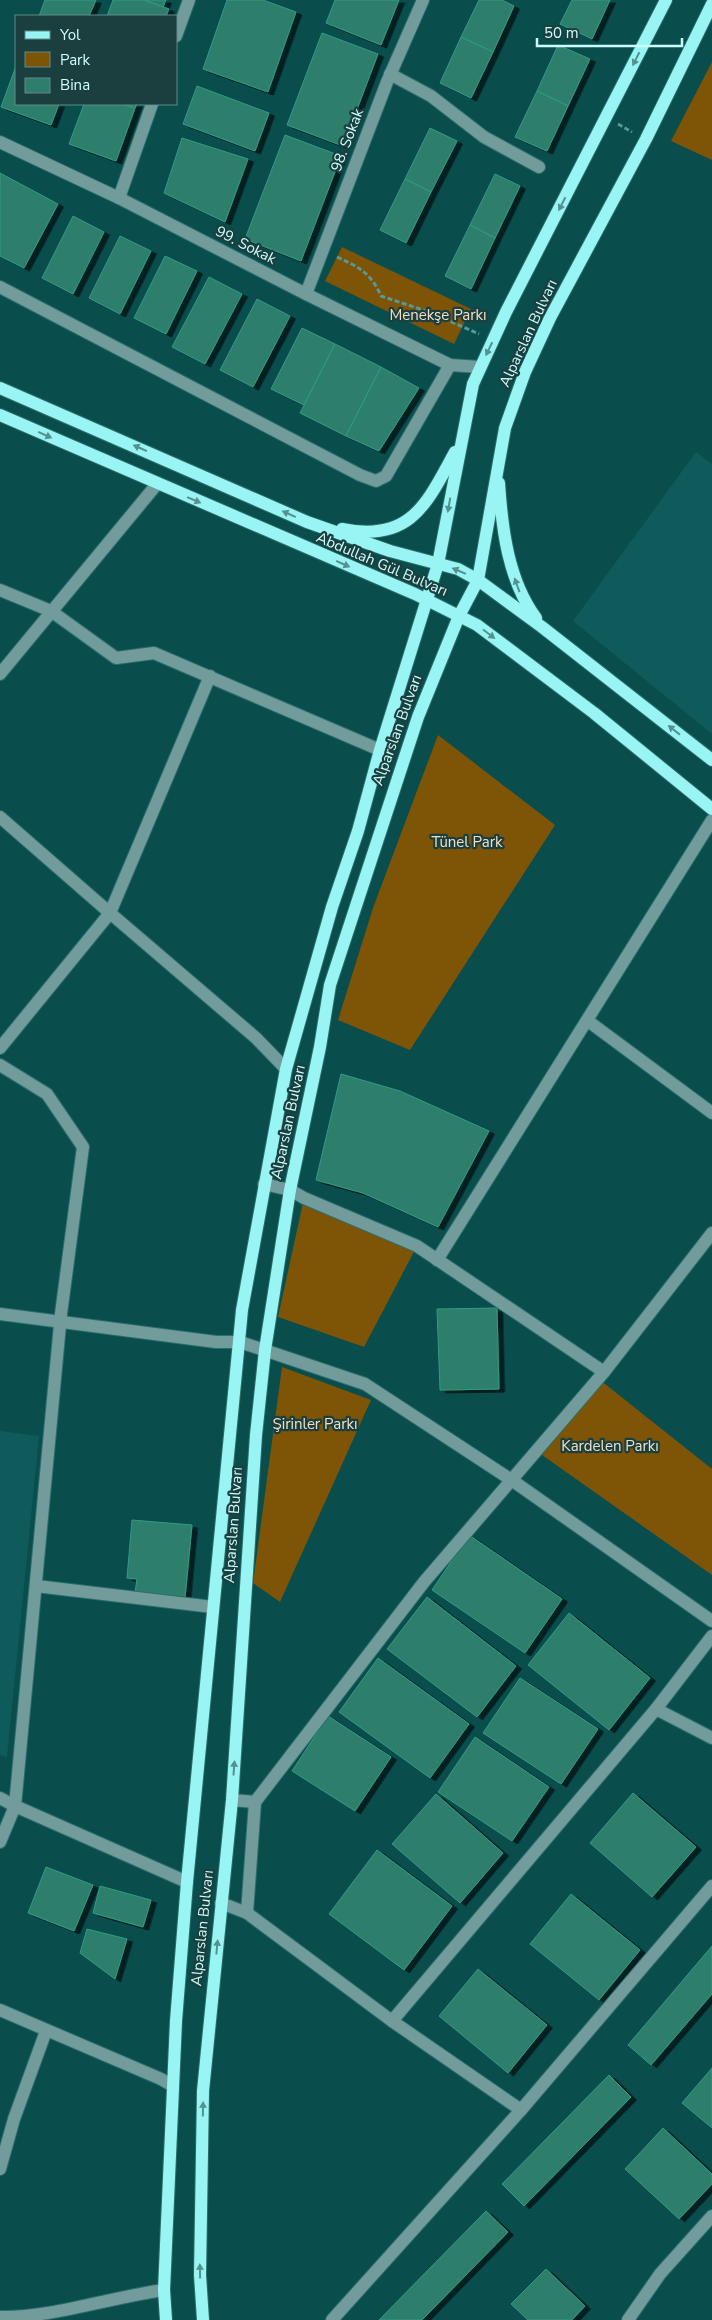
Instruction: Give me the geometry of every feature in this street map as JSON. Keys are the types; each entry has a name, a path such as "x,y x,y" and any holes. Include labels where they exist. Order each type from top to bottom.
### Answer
{"main road":[{"name":"Alparslan Bulvarı","path":"166,2320 164,2290 173,2086 187,1882 213,1607 242,1310 286,1069 332,906 358,831 380,750 438,564 473,384 493,340 666,0"},
{"name":"Alparslan Bulvarı","path":"203,2320 200,2275 203,2091 232,1800 255,1444 265,1350 290,1190 320,1047 330,985 418,717 459,616 478,580 497,464 505,428 525,372 550,318 646,139 712,4"},
{"name":"Abdullah Gül Bulvarı","path":"0,388 307,522 390,551 458,569 478,580 542,626 712,760"},
{"name":"Abdullah Gül Bulvarı","path":"0,415 427,600 477,625 594,713 712,809"},
{"path":"307,522 352,531 380,530 410,520 430,497 460,444"},
{"path":"497,464 500,500 517,587 527,606 542,626"}],"street":[{"path":"178,30 189,0"},
{"name":"98. Sokak","path":"306,294 390,74 423,0"},
{"path":"390,74 432,96 484,137 538,167"},
{"path":"119,198 152,105"},
{"name":"99. Sokak","path":"0,142 119,198 450,365 480,367"},
{"path":"0,288 360,475 376,481 386,476 450,365"},
{"path":"0,674 157,484"},
{"path":"0,590 51,611 116,658 154,654 210,676 380,750"},
{"path":"0,1048 110,913 210,676"},
{"path":"0,817 256,1038 286,1069"},
{"path":"437,1260 712,820"},
{"path":"588,1021 712,1113"},
{"path":"0,1064 47,1094 83,1147 61,1322 15,1806 0,1842"},
{"path":"264,1184 290,1190 304,1198 417,1246 604,1372"},
{"path":"246,1913 255,1802 424,1582 513,1481 604,1372 712,1233"},
{"path":"0,1314 216,1342 240,1342 365,1384 513,1481 712,1621"},
{"path":"36,1586 213,1607"},
{"path":"392,2020 656,1709 712,1636"},
{"path":"656,1709 712,1738"},
{"path":"0,1798 187,1882"},
{"path":"232,1800 255,1802"},
{"path":"332,2320 520,2110 712,1886"},
{"path":"221,1903 246,1913 392,2020 520,2110"},
{"path":"0,2010 162,2079 173,2086"},
{"path":"0,2169 14,2119 46,2031"},
{"path":"628,2320 660,2274 712,2216"},
{"path":"0,2317 38,2314 131,2294 164,2290"}],"path":[{"path":"606,118 646,139"},
{"path":"323,250 355,265 374,279 381,296 429,312 493,340"}],"shaded area":[{"path":"696,452 712,464 712,734 573,621"},
{"path":"0,1431 39,1436 7,1757 0,1755"}],"green space":[{"path":"712,62 712,160 671,141"},
{"name":"Menekşe Parkı","path":"342,247 471,309 454,344 325,281"},
{"name":"Tünel Park","path":"438,735 555,825 410,1050 338,1020 373,908"},
{"path":"304,1198 417,1246 364,1347 278,1317"},
{"name":"Şirinler Parkı","path":"282,1367 371,1400 280,1602 253,1583"},
{"name":"Kardelen Parkı","path":"600,1380 712,1469 712,1575 542,1455"}],"building":[{"path":"45,0 96,0 89,15 39,15"},
{"path":"113,0 144,0 169,9 166,15 107,15"},
{"path":"144,0 166,0 163,7"},
{"path":"227,0 263,0 296,12 268,92 203,69"},
{"path":"335,0 399,0 381,45 326,23"},
{"path":"479,0 502,0 514,6 493,52 461,37"},
{"path":"572,0 610,0 592,39 560,24"},
{"path":"322,33 378,54 343,146 287,125"},
{"path":"461,37 493,52 471,98 440,83"},
{"path":"558,45 590,59 568,106 537,91"},
{"path":"15,69 15,105 59,105 51,125 1,107"},
{"path":"197,86 269,113 255,151 183,124"},
{"path":"537,91 568,106 547,151 515,137"},
{"path":"84,105 126,105 135,108 116,161 69,144"},
{"path":"126,105 136,105 135,108"},
{"path":"430,128 457,141 431,192 405,179"},
{"path":"285,135 341,156 301,261 245,239"},
{"path":"182,138 248,159 225,222 164,193"},
{"path":"0,173 58,204 24,268 0,256"},
{"path":"495,174 520,186 495,238 470,225"},
{"path":"405,179 431,192 406,243 380,230"},
{"path":"73,216 104,232 73,294 42,278"},
{"path":"470,225 495,238 471,289 445,276"},
{"path":"120,236 151,251 120,314 89,298"},
{"path":"165,256 197,271 166,334 134,318"},
{"path":"209,277 242,294 205,364 172,347"},
{"path":"257,299 290,316 253,387 220,370"},
{"path":"302,328 335,344 304,405 271,389"},
{"path":"335,344 381,367 346,436 300,413"},
{"path":"381,367 419,388 379,451 346,436"},
{"path":"341,1074 400,1091 489,1131 438,1227 363,1193 316,1180"},
{"path":"497,1308 499,1389 440,1390 437,1309"},
{"path":"132,1520 192,1525 185,1598 135,1593 137,1579 127,1578"},
{"path":"469,1535 562,1599 525,1653 432,1590"},
{"path":"427,1597 516,1666 477,1717 387,1649"},
{"path":"569,1613 650,1678 609,1730 528,1665"},
{"path":"378,1658 469,1724 430,1778 339,1712"},
{"path":"520,1678 598,1729 561,1784 483,1733"},
{"path":"328,1716 391,1757 355,1811 292,1771"},
{"path":"475,1737 549,1787 512,1841 438,1792"},
{"path":"633,1793 696,1847 652,1897 590,1843"},
{"path":"436,1794 503,1853 460,1903 392,1844"},
{"path":"377,1850 452,1906 404,1970 329,1914"},
{"path":"46,1867 93,1885 74,1931 28,1913"},
{"path":"100,1886 151,1900 143,1927 93,1913"},
{"path":"571,1894 640,1950 599,2000 530,1944"},
{"path":"87,1929 127,1939 115,1979 80,1953"},
{"path":"712,1946 712,1994 651,2065 628,2045"},
{"path":"478,1969 547,2025 508,2073 439,2016"},
{"path":"712,2068 712,2128 682,2103"},
{"path":"609,2075 631,2097 524,2206 502,2184"},
{"path":"663,2128 712,2174 712,2184 679,2219 625,2169"},
{"path":"486,2211 508,2232 422,2320 379,2320"},
{"path":"546,2269 585,2306 572,2320 528,2320 511,2304"}]}
